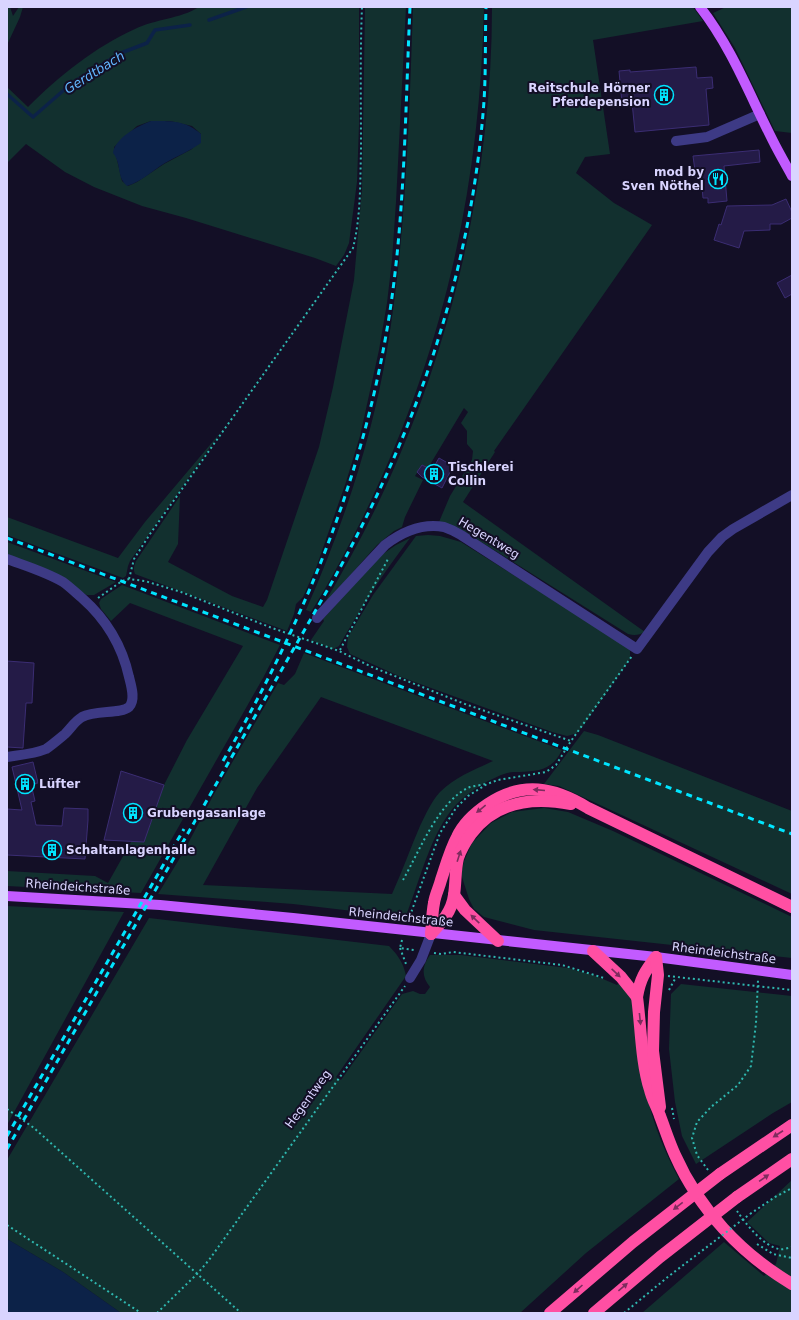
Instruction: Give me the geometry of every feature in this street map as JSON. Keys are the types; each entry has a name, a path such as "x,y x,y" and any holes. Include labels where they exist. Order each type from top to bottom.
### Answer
{"highway":[{"path":"431,934 434,903 449,853 457,836 467,822 480,809 496,798 515,791 530,789 557,793 572,799 792,907"},
{"path":"431,934 450,910 454,895 455,872 459,856 465,842 475,828 487,817 501,808 516,803 529,801 555,801 588,808"},
{"path":"454,895 465,910 498,941"},
{"path":"593,951 621,977 637,997"},
{"path":"656,957 658,975 654,1012 653,1051 659,1090 660,1116"},
{"path":"656,957 644,973 639,985 637,997 646,1071 650,1091 667,1136 684,1174 706,1208 719,1224 749,1253 792,1284"},
{"path":"550,1313 715,1174 792,1125"},
{"path":"594,1313 660,1256 792,1159"}],"main road":[{"path":"700,7 732,55 774,143 792,176"},
{"name":"Rheindeichstraße","path":"7,896 160,905 656,957 792,975"}],"street":[{"path":"676,141 707,137 760,114"},
{"path":"637,648 708,552 722,537 733,529 792,495"},
{"name":"Hegentweg","path":"317,618 380,550 396,536 413,528 444,528 462,535 637,648"},
{"path":"7,559 53,577 64,583 99,614 107,625 124,656 132,687 133,702 129,707 124,709 85,715 47,748 36,753 7,757"},
{"path":"410,978 421,960 431,934"}],"path":[{"path":"129,579 134,559 150,534 353,248 358,230 360,184 360,56 362,7"},
{"path":"340,651 386,561 391,555"},
{"path":"89,604 122,581 129,579 145,581 180,592 272,628 340,651 372,667 465,704 571,741 637,648"},
{"path":"403,880 439,815 453,799 470,788 487,784"},
{"path":"404,930 400,948 441,954 453,952 562,965 617,982 621,977"},
{"path":"715,1174 697,1155 692,1138 697,1122 711,1107 738,1085 751,1066 756,1023 759,970"},
{"path":"658,975 792,990"},
{"path":"667,995 676,977"},
{"name":"Hegentweg","path":"157,1313 197,1274 209,1260 410,978"},
{"path":"670,1102 676,1125"},
{"path":"7,1109 34,1128 241,1313"},
{"path":"624,1313 750,1214 775,1197 792,1188"},
{"path":"735,1202 746,1225 767,1244 780,1249 792,1247"},
{"path":"734,1222 739,1227"},
{"path":"7,1225 141,1313"},
{"path":"756,1243 773,1254 792,1258"}],"green space":[{"path":"7,7 10,7 13,16 19,7 23,7 7,45"},
{"path":"199,7 359,7 359,125 357,182 349,243 344,255 336,266 315,258 186,218 142,206 94,187 65,172 26,144 7,163 7,87 28,107 65,73 106,44 143,26 192,11","holes":["151,121 170,121 192,126 201,134 192,149 128,186 122,181 114,147 137,126"]},
{"path":"365,7 406,7 396,202 387,303 379,350 360,436 346,482 316,568 303,597 296,604 294,614 287,631 135,574 134,568 136,561 180,496 178,544 168,562 232,596 263,607 267,600 319,447 333,387 354,280 362,189"},
{"path":"413,7 484,7 481,74 475,140 465,205 452,269 435,332 415,394 391,456 363,517 325,589 311,612 306,610 344,514 365,449 381,383 387,350 399,265 403,222"},
{"path":"492,7 693,7 703,21 593,40 610,154 585,157 576,173 614,203 652,225 494,451 495,452 463,502 645,632 639,634 628,634 457,527 439,522 450,496 472,460 473,451 467,444 467,431 461,423 468,412 464,408 428,468 422,465 415,476 423,480 405,517 402,527 394,531 377,545 322,607 364,531 393,472 422,399 456,290 469,234 479,177 491,64"},
{"path":"726,7 792,7 792,133 775,131 735,48 713,13"},
{"path":"220,433 130,561 126,576 123,578 7,535 7,517 118,558 145,522"},
{"path":"416,536 440,536 461,542 629,647 630,659 577,733 567,736 552,732 401,677 350,654 347,647 348,637 373,595"},
{"path":"410,538 355,618 339,646 333,649 311,640 324,621 323,619 380,556 396,545"},
{"path":"7,542 116,582 94,595 87,595 7,554"},
{"path":"122,585 280,645 263,678 141,893 7,886 7,871 95,876 108,883 131,842 144,842 164,785 187,740 243,646 130,603 111,621 101,609 99,603 101,599"},
{"path":"304,653 562,750 554,762 545,768 501,775 478,787 462,799 443,822 429,852 407,913 404,917 293,904 158,894 183,853 214,794 278,683 284,685 295,674","holes":["321,697 493,761 458,778 440,792 429,808 420,826 392,894 203,885 257,788"]},
{"path":"584,731 598,735 792,811 792,894 559,786 544,784"},
{"path":"544,808 568,812 613,831 792,917 792,958 534,930 484,917 474,909 469,899 461,874 464,861 472,843 491,823 512,812"},
{"path":"7,906 124,912 7,1125"},
{"path":"149,918 389,946 400,960 406,976 336,1077 341,1080 402,994 413,991 420,994 425,994 430,987 425,979 424,967 430,955 461,955 568,968 596,976 617,985 620,982 628,992 633,1002 643,1075 654,1120 665,1150 679,1179 586,1253 520,1313 121,1313 63,1272 7,1239 7,1160"},
{"path":"681,984 792,996 792,1102 696,1164 682,1136 675,1102 669,1049 671,994"},
{"path":"792,1180 792,1313 642,1313 724,1242 764,1276 776,1264 780,1246 769,1243 747,1222"}],"water":[{"path":"151,121 171,121 189,126 201,134 201,143 165,163 147,176 127,186 121,178 116,157 113,153 118,142 122,138 128,133"},
{"path":"7,1239 63,1272 121,1313 7,1313"}],"building":[{"name":"Reitschule Hörner Pferdepension","path":"696,67 697,78 712,77 713,88 706,89 709,125 635,132 632,102 622,103 619,71 630,70 630,72"},
{"path":"759,150 760,162 724,166 727,201 708,203 708,198 703,198 701,177 696,178 693,156"},
{"path":"786,199 792,212 792,218 781,224 770,224 770,230 744,231 739,248 714,240 727,206 772,205"},
{"path":"792,275 792,294 785,298 777,283"},
{"name":"Tischlerei Collin","path":"439,458 453,466 442,488 422,477 417,472 422,465 432,470"},
{"path":"7,661 34,663 32,703 26,703 23,748 7,747"},
{"path":"33,762 38,783 31,784 35,801 31,802 36,825 62,826 64,808 88,809 85,859 7,855 7,809 22,810 12,767"},
{"name":"Grubengasanlage","path":"121,771 164,785 144,842 104,840"}],"waterway":[{"name":"Gerdtbach","path":"209,20 246,7"},
{"name":"Gerdtbach","path":"7,94 33,117 72,83 121,53 147,43 155,30 190,25"}],"railway":[{"path":"223,761 278,659 302,608 324,555 343,502 360,447 374,392 386,335 401,213 410,7"},
{"path":"7,1149 336,575 377,496 408,425 440,335 453,289 473,195 484,101 486,7"},
{"path":"7,538 792,834"},
{"path":"7,1136 184,829"}],"place":[{"name":"Reitschule Hörner Pferdepension","path":"664,95"},
{"name":"mod by Sven Nöthel","path":"718,179"},
{"name":"Tischlerei Collin","path":"434,474"},
{"name":"Lüfter","path":"25,784"},
{"name":"Grubengasanlage","path":"133,813"},
{"name":"Schaltanlagenhalle","path":"52,850"}]}
